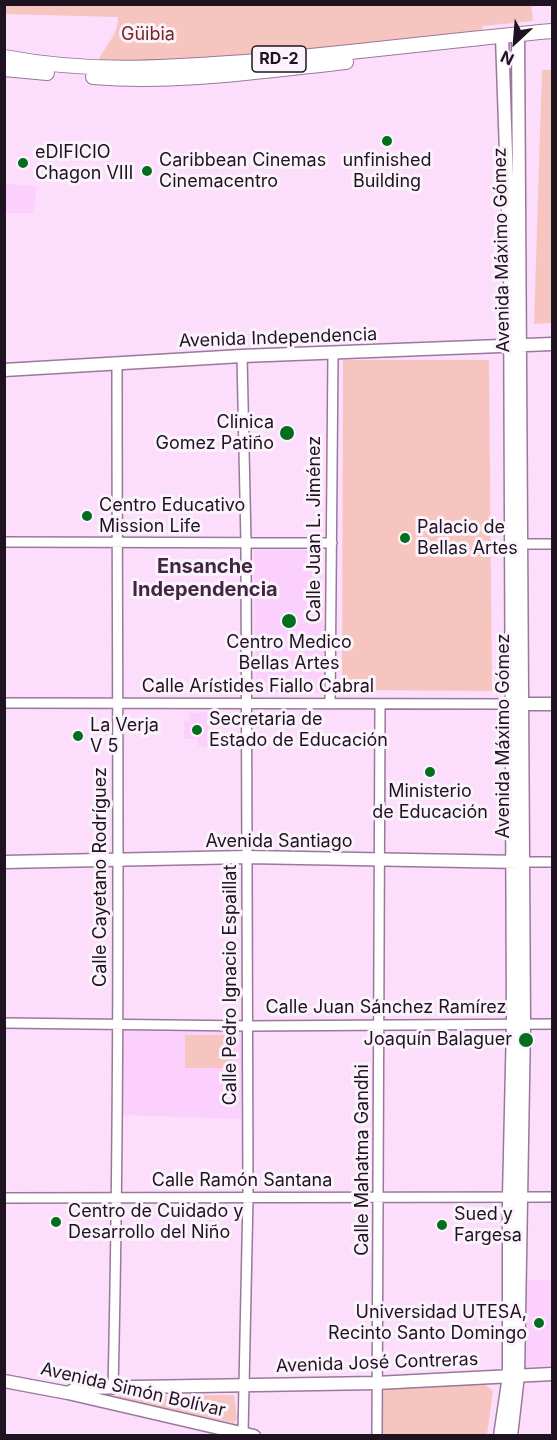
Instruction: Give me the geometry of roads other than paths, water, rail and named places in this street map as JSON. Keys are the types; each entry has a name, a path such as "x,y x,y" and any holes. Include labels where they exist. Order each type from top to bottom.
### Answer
{"highway":[{"name":"RD-2","path":"4,69 121,79 198,77 518,39 552,32"},
{"name":"RD-2","path":"518,39 552,40"},
{"name":"RD-2","path":"4,57 85,68 141,69 502,41"}],"main road":[{"name":"Avenida Máximo Gómez","path":"511,1436 514,1375 518,1024 516,347 518,39"},
{"name":"Avenida Máximo Gómez","path":"502,41 516,347 522,544 517,704"},
{"name":"Avenida Independencia","path":"4,370 242,356 552,344"},
{"path":"517,704 552,704"},
{"name":"Avenida Santiago","path":"4,862 119,862 247,858 517,862"},
{"name":"Avenida José Contreras","path":"68,1392 77,1388 376,1383 552,1374"},
{"name":"Avenida Máximo Gómez","path":"500,1436 514,1375"},
{"name":"Avenida Simón Bolívar","path":"4,1381 68,1392 201,1430 249,1434"}],"street":[{"name":"Calle Juan L. Jiménez","path":"330,704 333,353"},
{"name":"Calle Pedro Ignacio Espaillat","path":"242,356 246,543 248,1026 246,1386 249,1434"},
{"name":"Calle Cayetano Rodríguez","path":"113,1389 118,1198 117,364"},
{"path":"4,542 332,543"},
{"path":"522,544 552,544"},
{"name":"Calle Arístides Fiallo Cabral","path":"4,703 517,704"},
{"name":"Calle Mahatma Gandhi","path":"377,1436 380,1197 380,704"},
{"name":"Avenida Santiago","path":"517,862 552,862"},
{"name":"Calle Juan Sánchez Ramírez","path":"4,1023 117,1026 552,1024"},
{"name":"Calle Ramón Santana","path":"4,1198 552,1197"}],"place":[{"name":"unfinished Building","path":"387,141"},
{"name":"eDIFICIO Chagon VIII","path":"23,163"},
{"name":"Caribbean Cinemas Cinemacentro","path":"147,171"},
{"name":"Clinica Gomez Patiño","path":"287,433"},
{"name":"Centro Educativo Mission Life","path":"87,516"},
{"name":"Palacio de Bellas Artes","path":"405,538"},
{"name":"Centro Medico Bellas Artes","path":"289,621"},
{"name":"Secretaria de Estado de Educación","path":"197,730"},
{"name":"La Verja V 5","path":"78,736"},
{"name":"Ministerio de Educación","path":"430,772"},
{"name":"Joaquín Balaguer","path":"526,1040"},
{"name":"Centro de Cuidado y Desarrollo del Niño","path":"56,1222"},
{"name":"Sued y Fargesa","path":"442,1225"},
{"name":"Universidad UTESA, Recinto Santo Domingo","path":"539,1323"}],"district":[{"name":"Ensanche Independencia","path":"205,578"}],"park label":[{"name":"Güibia","path":"148,35"}]}
